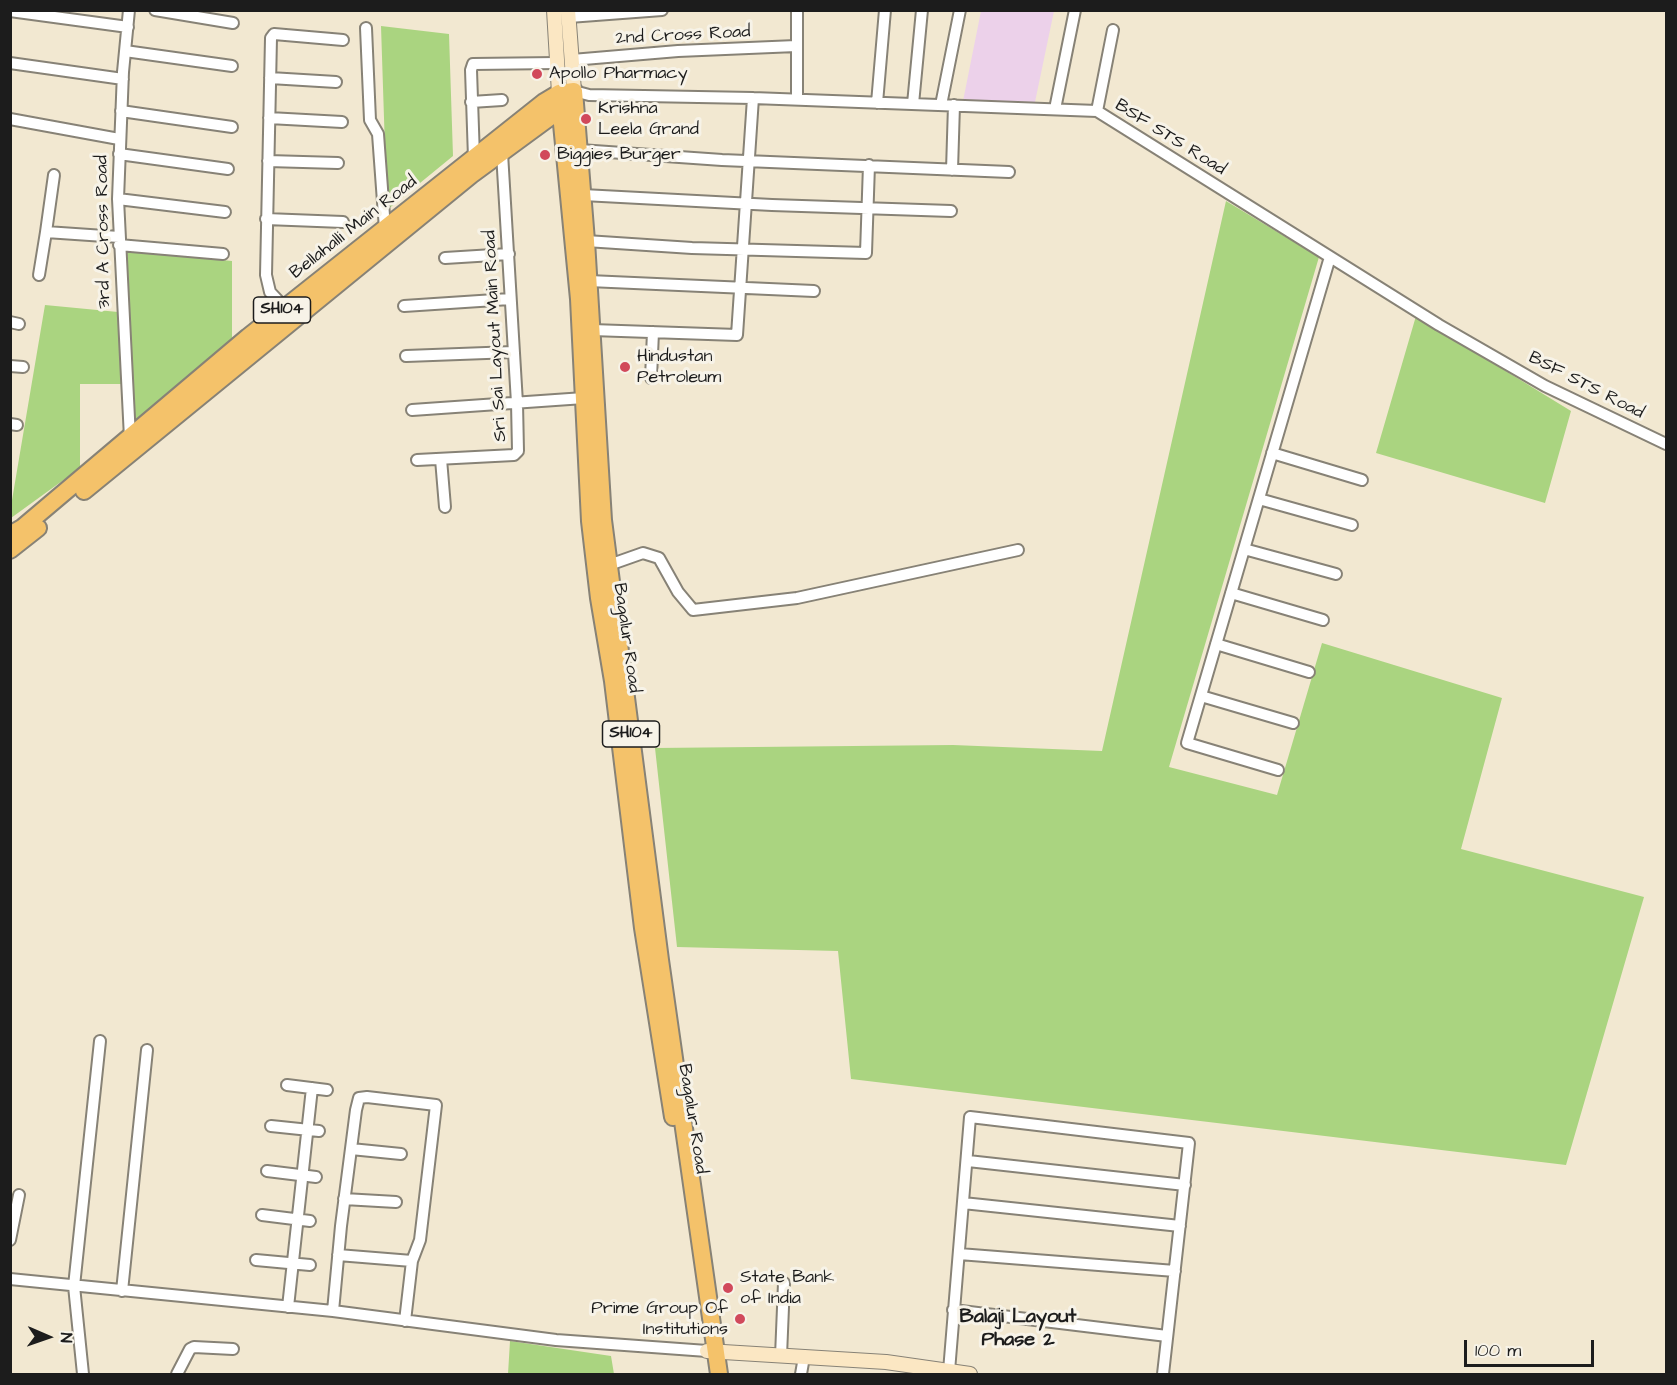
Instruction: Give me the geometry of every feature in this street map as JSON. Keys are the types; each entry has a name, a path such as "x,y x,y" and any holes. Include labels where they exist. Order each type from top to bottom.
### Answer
{"main road":[{"name":"Bellahalli Main Road","path":"10,535 130,445 471,175 572,99"},
{"name":"Bellahalli Main Road","path":"10,550 285,308 544,102 572,99"},
{"name":"Bagalur Road","path":"572,99 580,150 603,520 658,988"},
{"name":"Bagalur Road","path":"572,99 588,499 599,598 712,1351 719,1374"},
{"name":"Bagalur Road","path":"710,1374 712,1351"}],"street":[{"name":"3rd A Cross Road","path":"129,10 119,139 118,199 130,445"},
{"path":"155,10 233,23"},
{"name":"Bagalur Road","path":"554,10 557,63 572,99"},
{"path":"569,14 662,10"},
{"path":"797,10 797,99"},
{"path":"877,103 885,10"},
{"path":"913,104 921,10"},
{"path":"941,105 960,10"},
{"path":"1055,109 1075,10"},
{"path":"10,11 128,27"},
{"name":"Bagalur Road","path":"569,14 572,99"},
{"path":"366,28 370,120 378,134 385,229"},
{"path":"1096,111 1113,30"},
{"path":"285,308 270,292 267,284 266,219 271,38 274,34 344,40"},
{"name":"2nd Cross Road","path":"572,60 678,51 796,46"},
{"path":"125,51 232,66"},
{"path":"474,158 471,66 475,62 557,63"},
{"path":"10,63 123,79"},
{"path":"270,78 336,82"},
{"path":"592,330 737,334 753,98"},
{"name":"BSF STS Road","path":"572,99 797,99 1096,111 1438,325 1545,386 1666,444"},
{"path":"471,102 502,100"},
{"path":"952,170 954,105"},
{"path":"121,111 232,127"},
{"path":"269,118 342,122"},
{"path":"10,119 119,139"},
{"path":"580,150 749,161 1009,172"},
{"path":"119,153 228,169"},
{"name":"Sri Sai Layout Main Road","path":"417,460 517,454 517,403 502,153"},
{"path":"268,161 338,163"},
{"path":"586,242 866,253 869,165"},
{"path":"39,274 54,175"},
{"path":"583,195 951,212"},
{"path":"118,199 225,212"},
{"path":"266,219 343,222"},
{"path":"45,232 223,254"},
{"path":"445,258 508,254"},
{"path":"1278,770 1187,743 1330,257"},
{"path":"589,281 814,291"},
{"path":"404,306 510,299"},
{"path":"651,378 653,332"},
{"path":"406,356 513,352"},
{"path":"10,366 23,367"},
{"path":"412,410 584,398"},
{"path":"1272,453 1362,480"},
{"path":"441,459 445,507"},
{"path":"1259,499 1352,525"},
{"path":"1244,549 1336,574"},
{"path":"609,565 643,553 658,558 678,592 693,610 797,598 1017,550"},
{"path":"1231,593 1323,620"},
{"path":"1216,644 1309,672"},
{"path":"1201,696 1293,723"},
{"path":"83,1374 74,1286 100,1041"},
{"path":"122,1291 147,1050"},
{"path":"287,1085 327,1090"},
{"path":"288,1307 312,1088"},
{"path":"333,1311 344,1199 359,1098 436,1105 420,1240 412,1261 405,1321"},
{"path":"949,1371 970,1117 1189,1143 1163,1374"},
{"path":"271,1126 319,1131"},
{"path":"351,1149 401,1154"},
{"path":"968,1161 1185,1185"},
{"path":"267,1171 316,1177"},
{"path":"10,1240 18,1195"},
{"path":"344,1199 396,1202"},
{"path":"963,1203 1180,1226"},
{"path":"262,1215 310,1221"},
{"path":"959,1254 1175,1271"},
{"path":"339,1255 412,1261"},
{"path":"256,1260 310,1265"},
{"path":"10,1279 333,1311 556,1340 886,1362 932,1372 949,1371 970,1374"},
{"path":"781,1356 784,1283"},
{"path":"953,1310 1167,1336"},
{"path":"177,1374 190,1349 194,1347 233,1349"},
{"path":"801,1374 804,1357"}],"shaded area":[{"path":"981,11 1054,11 1035,102 963,101"}],"green space":[{"path":"381,26 449,34 453,156 387,210"},
{"path":"1226,201 1319,257 1169,767 1277,795 1322,643 1502,698 1461,849 1644,897 1566,1165 851,1079 838,951 677,947 655,748 953,745 1102,751"},
{"path":"127,250 232,261 232,343 135,421"},
{"path":"45,305 118,312 124,384 80,384 80,468 11,518 11,506"},
{"path":"1416,316 1571,411 1545,503 1376,453"},
{"path":"510,1341 611,1356 614,1374 508,1374"}],"place":[{"name":"Apollo Pharmacy","path":"537,74"},
{"name":"Krishna Leela Grand","path":"586,119"},
{"name":"Biggies Burger","path":"545,155"},
{"name":"Hindustan Petroleum","path":"625,367"},
{"name":"State Bank of India","path":"728,1288"},
{"name":"Prime Group Of Institutions","path":"740,1319"}],"district":[{"name":"Balaji Layout Phase 2","path":"1018,1330"}]}
